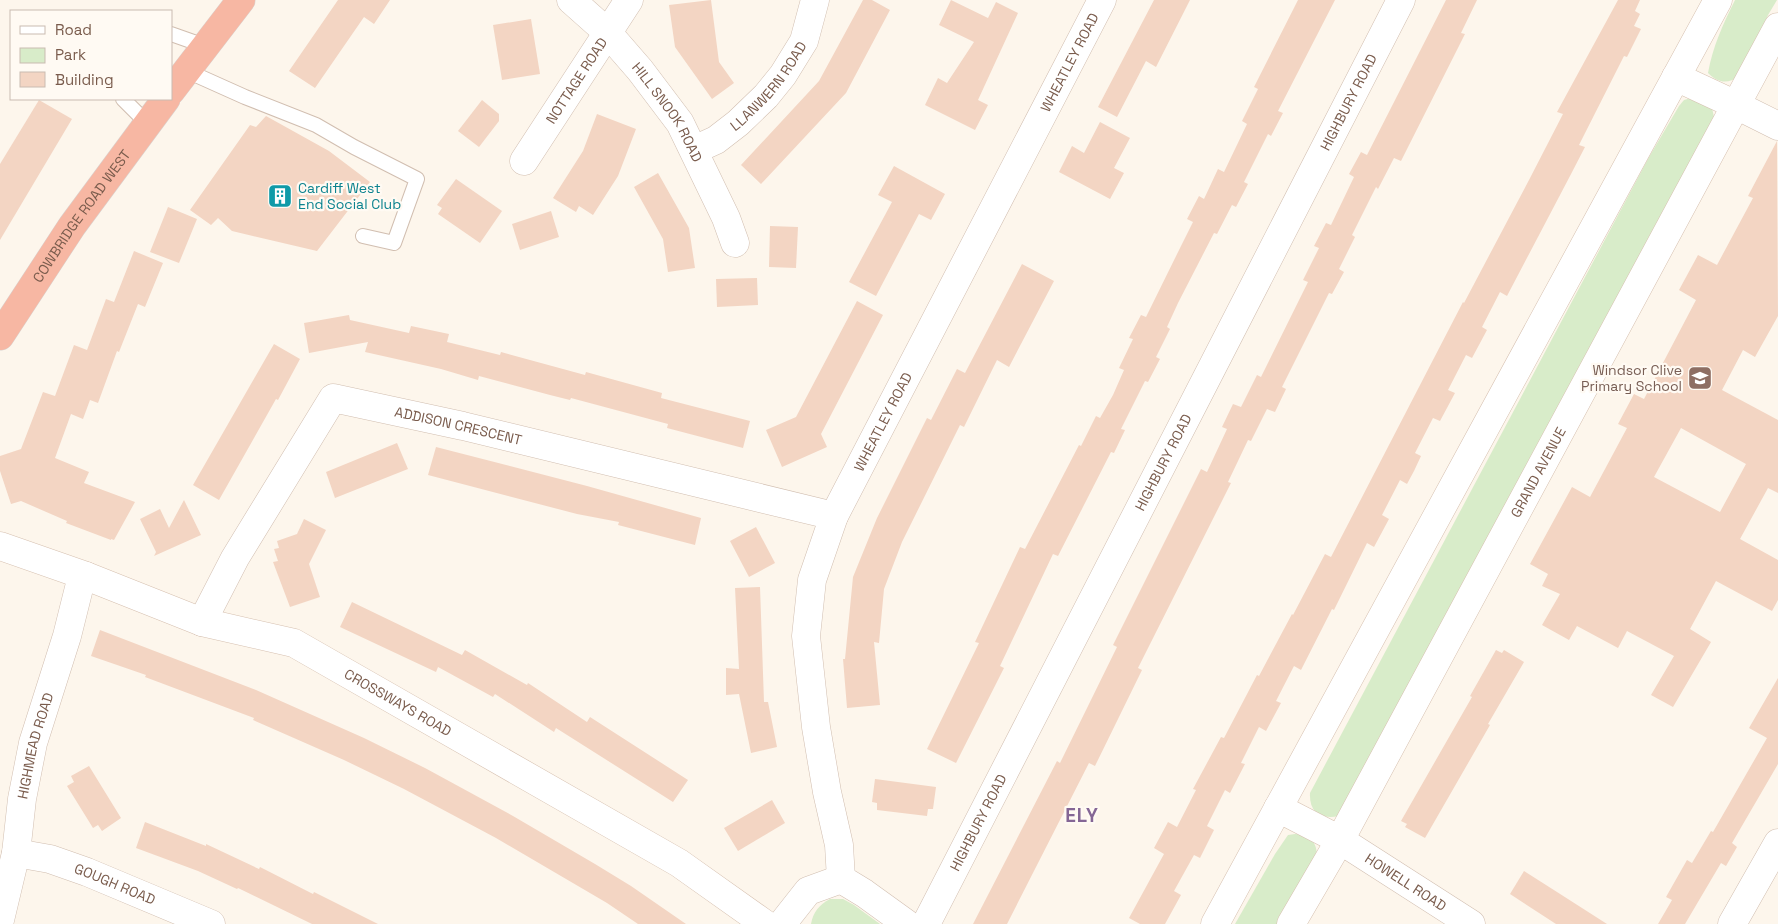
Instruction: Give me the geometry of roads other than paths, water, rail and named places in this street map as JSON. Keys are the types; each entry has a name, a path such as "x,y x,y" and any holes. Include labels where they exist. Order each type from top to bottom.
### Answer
{"highway":[{"path":"179,81 241,0"},
{"name":"COWBRIDGE ROAD WEST","path":"0,336 72,226 165,100"}],"street":[{"name":"HILL SNOOK ROAD","path":"571,0 607,32 640,70 680,123 726,218 735,243"},
{"name":"NOTTAGE ROAD","path":"524,161 629,0"},
{"name":"LLANWERN ROAD","path":"694,150 716,140 738,123 766,96 783,75 804,41 815,0"},
{"name":"WHEATLEY ROAD","path":"841,879 840,845 827,792 816,727 806,636 812,580 834,516 1102,0"},
{"name":"HIGHBURY ROAD","path":"926,924 1401,0"},
{"path":"1215,924 1718,0"},
{"name":"GRAND AVENUE","path":"1291,924 1340,840 1778,27"},
{"path":"1676,77 1778,126"},
{"name":"ADDISON CRESCENT","path":"202,622 235,558 333,398 463,426 834,516"},
{"name":"CROSSWAYS ROAD","path":"0,546 86,576 202,622 294,643 679,863 766,924"},
{"name":"HIGHMEAD ROAD","path":"0,920 16,854 22,799 33,743 67,636 79,588 86,576"},
{"path":"1278,808 1340,840"},
{"name":"HOWELL ROAD","path":"1340,840 1471,924"},
{"path":"1732,924 1778,843"},
{"name":"GOUGH ROAD","path":"16,854 50,859 87,872 211,924"},
{"path":"782,924 808,890 841,879 907,924"}],"lane":[{"path":"172,34 205,46"},
{"path":"179,81 245,97 316,125 417,179 394,243 363,236"},
{"path":"124,100 147,123"}],"place":[{"name":"Cardiff West End Social Club","path":"280,196"},
{"name":"Windsor Clive Primary School","path":"1700,378"}],"district":[{"name":"ELY","path":"1082,815"}]}
